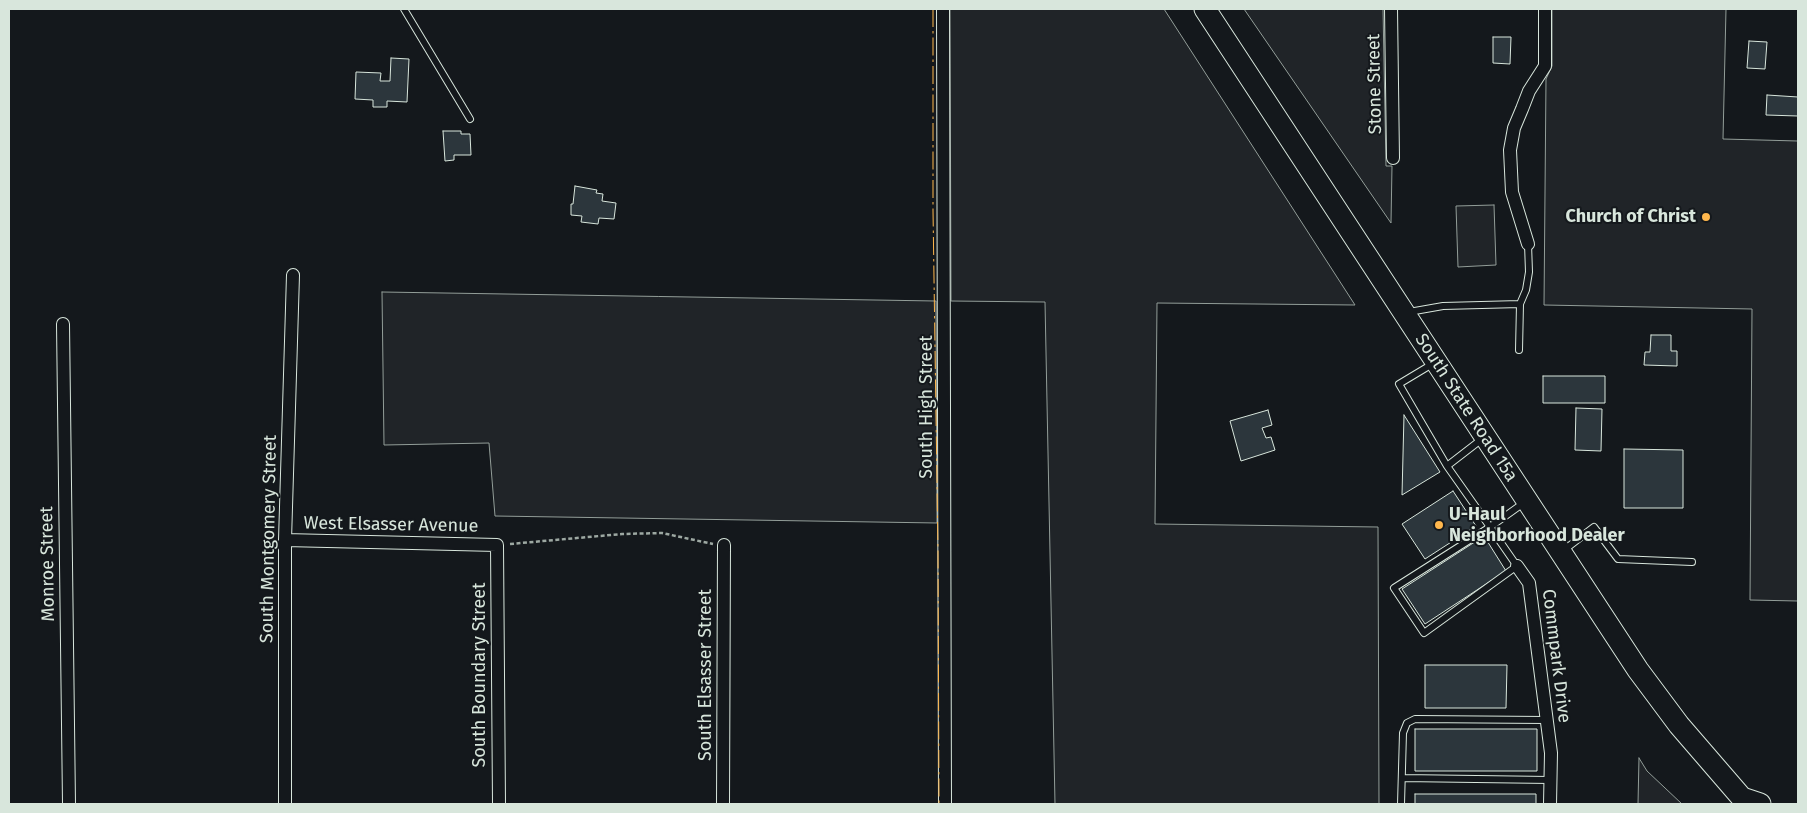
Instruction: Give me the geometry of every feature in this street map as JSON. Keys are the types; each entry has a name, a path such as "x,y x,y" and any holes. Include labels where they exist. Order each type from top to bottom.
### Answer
{"highway":[{"name":"South State Road 15a","path":"1205,9 1638,670 1678,725 1748,802"}],"street":[{"name":"South High Street","path":"943,9 945,804"},
{"name":"Stone Street","path":"1391,9 1393,158"},
{"path":"1528,244 1512,192 1510,150 1514,128 1522,108 1544,66 1545,9"},
{"name":"South Montgomery Street","path":"285,804 285,540 293,275"},
{"name":"Monroe Street","path":"63,324 69,804"},
{"name":"West Elsasser Avenue","path":"285,540 496,545"},
{"name":"South Boundary Street","path":"496,545 499,804"},
{"name":"South Elsasser Street","path":"723,804 724,545"},
{"name":"Commpark Drive","path":"1517,566 1529,584 1550,752 1550,804"}],"lane":[{"path":"404,9 446,82 470,119"},
{"path":"1519,350 1520,304 1526,290 1529,272 1528,244"},
{"path":"1404,313 1443,306 1520,304"},
{"name":"Commpark Drive","path":"1436,362 1399,384 1447,466 1517,566"},
{"path":"1447,466 1484,437"},
{"path":"1517,566 1424,633 1394,588 1490,527 1526,501"},
{"path":"1561,552 1594,527 1618,559 1692,562"},
{"path":"1401,804 1403,733 1407,722 1415,719 1546,720"},
{"path":"1402,778 1550,780"}],"path":[{"path":"496,545 622,534 662,533 696,542 724,545"}],"shaded area":[{"path":"950,9 1164,9 1355,305 1157,303 1155,524 1378,527 1379,804 1055,804 1045,302 951,301"},
{"path":"1244,9 1383,9 1386,166 1392,166 1391,223"},
{"path":"1552,9 1726,9 1723,139 1798,141 1798,601 1750,600 1752,309 1544,305 1546,79 1552,66"},
{"path":"1494,205 1496,265 1458,267 1456,206"},
{"path":"382,292 936,301 937,523 495,516 489,443 384,445"},
{"path":"1639,758 1647,771 1682,804 1638,804"}],"building":[{"path":"1493,37 1511,37 1510,64 1493,63"},
{"path":"1749,41 1767,42 1765,69 1747,68"},
{"path":"391,58 409,59 407,102 387,101 387,107 373,107 373,100 355,99 356,72 381,73 380,81 390,81"},
{"path":"1767,95 1798,97 1798,116 1766,115"},
{"path":"443,131 461,131 461,134 470,134 471,155 454,155 454,160 445,161"},
{"path":"575,186 597,190 596,193 603,194 602,201 616,203 614,219 599,218 598,224 581,222 582,216 571,215 571,204 573,204"},
{"path":"1651,335 1671,335 1671,351 1677,351 1677,366 1644,365 1645,352 1650,352"},
{"path":"1543,376 1605,376 1605,403 1543,403"},
{"path":"1576,408 1602,409 1601,451 1575,450"},
{"path":"1268,410 1272,425 1262,428 1266,438 1271,437 1275,450 1241,461 1230,421"},
{"path":"1404,415 1440,472 1402,495"},
{"path":"1624,449 1683,450 1683,508 1624,508"},
{"name":"U-Haul Neighborhood Dealer","path":"1453,491 1476,526 1425,559 1402,524"},
{"path":"1484,536 1506,571 1425,624 1402,589"},
{"path":"1425,665 1507,665 1506,708 1425,708"},
{"path":"1415,729 1537,729 1537,771 1415,771"},
{"path":"1415,794 1536,794 1536,804 1415,804"}],"power":[{"path":"933,9 933,210 938,551 939,804"}],"place":[{"name":"Church of Christ","path":"1706,217"},
{"name":"U-Haul Neighborhood Dealer","path":"1439,525"}]}
